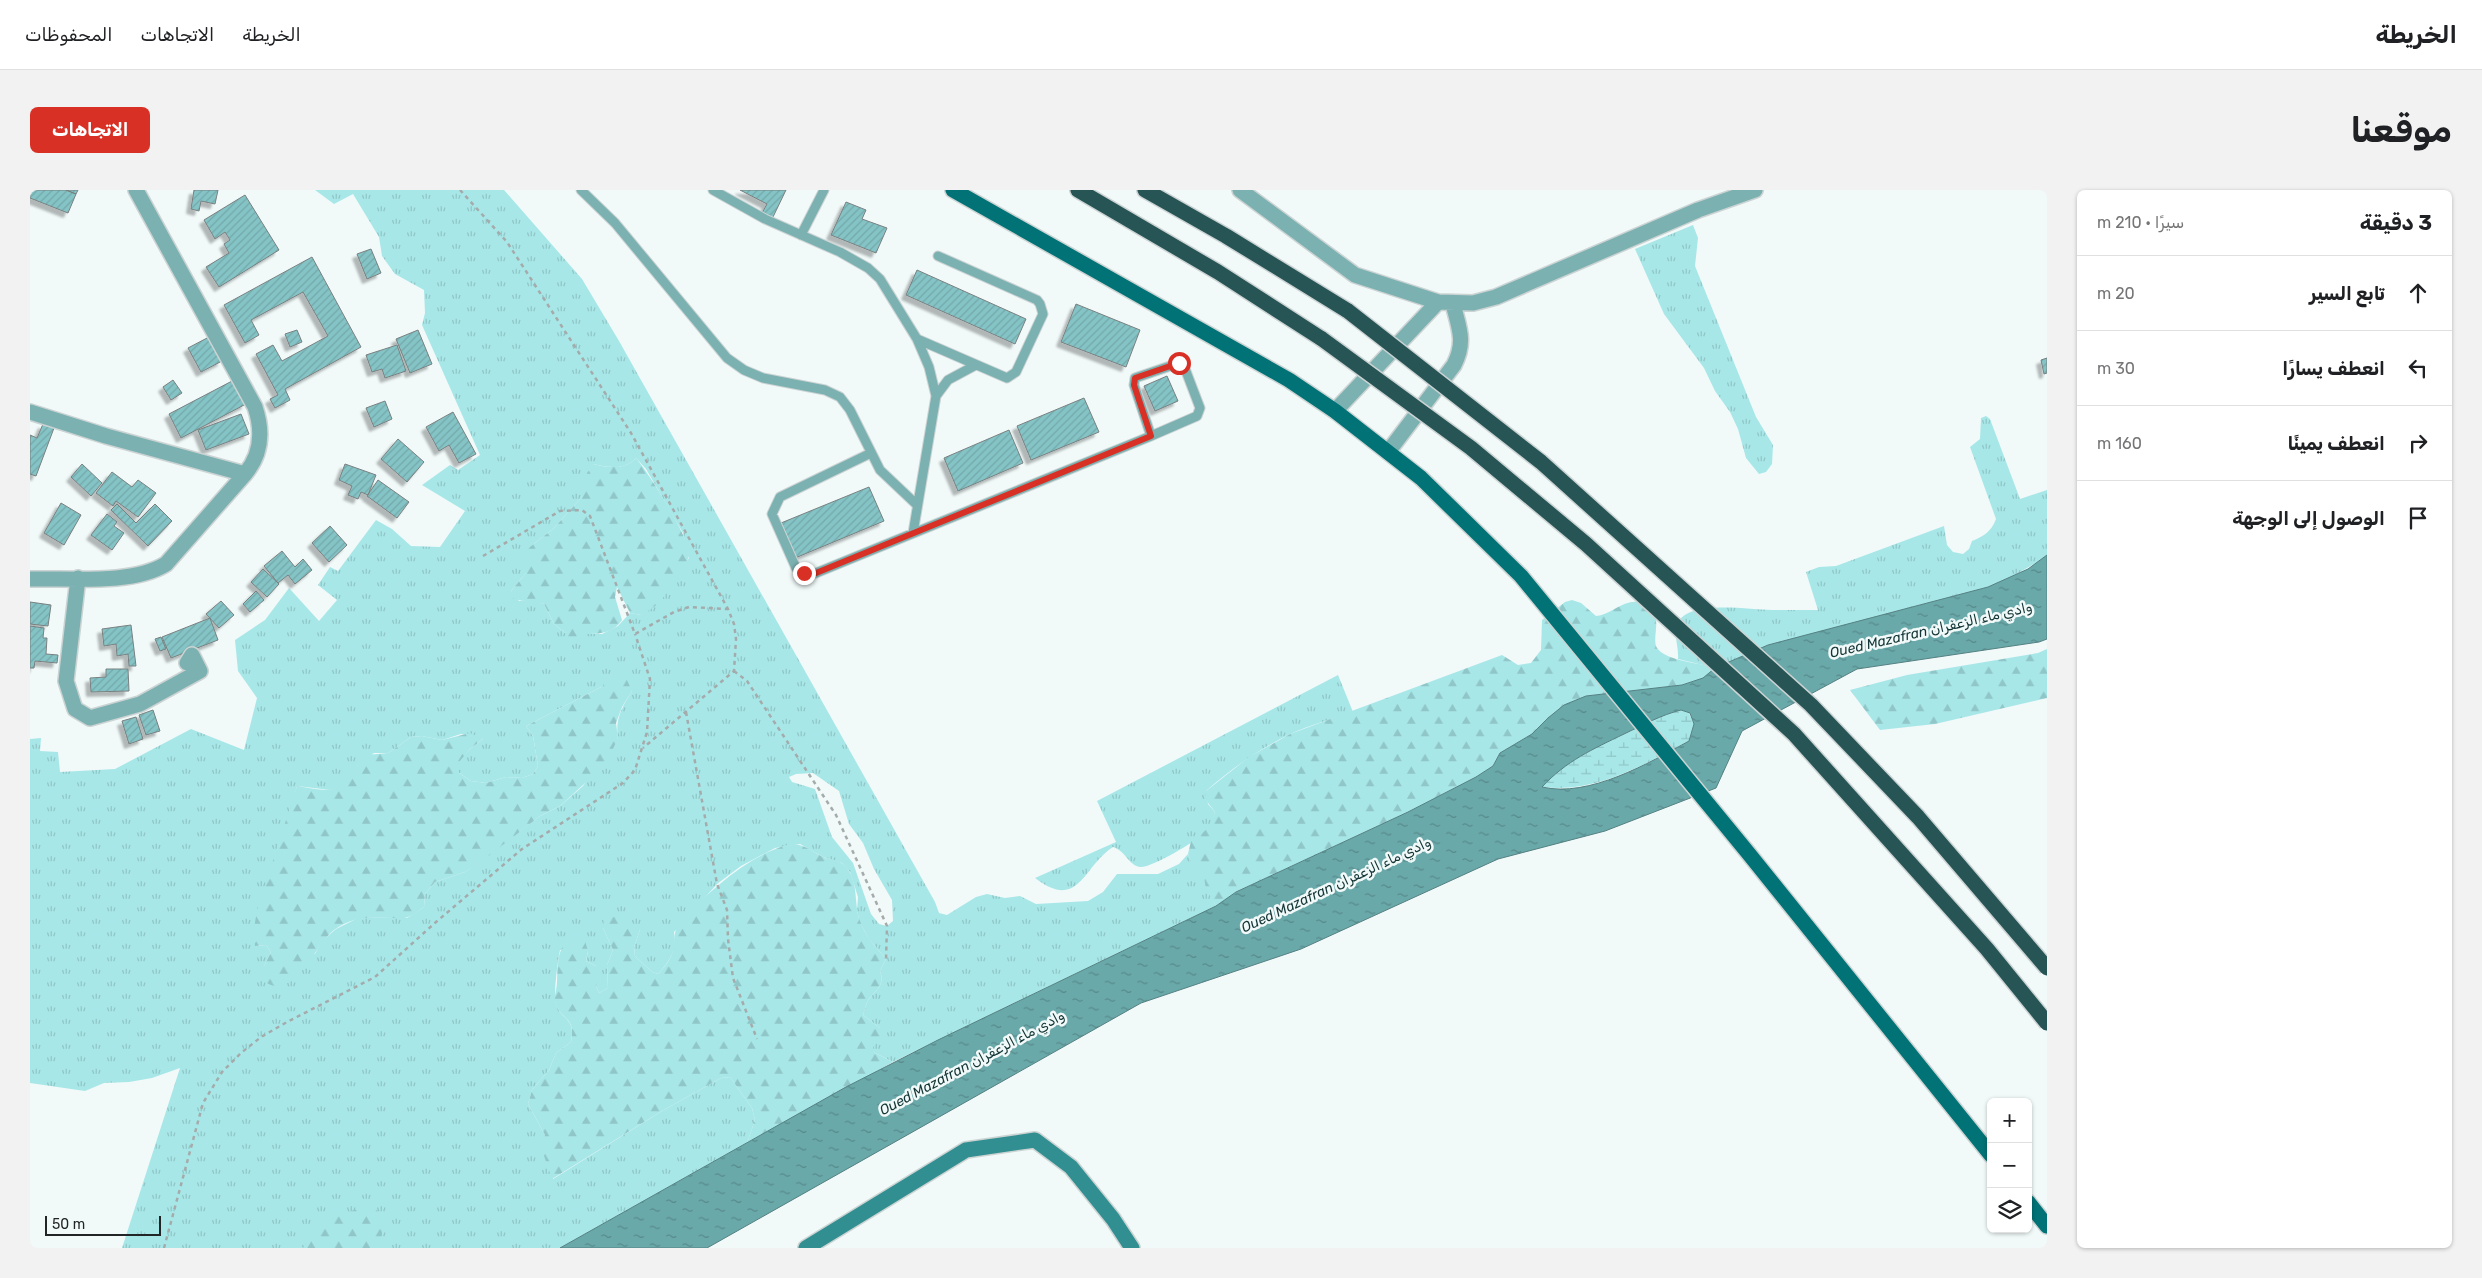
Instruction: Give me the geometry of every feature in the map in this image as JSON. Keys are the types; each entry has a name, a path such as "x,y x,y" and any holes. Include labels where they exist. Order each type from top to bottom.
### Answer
{"highway":[{"path":"1078,190 1218,272 1322,339 1471,448 1572,532 1794,734 1987,949 2047,1023"},
{"path":"1145,190 1226,236 1348,311 1542,462 1811,705 1918,816 2047,968"}],"main road":[{"path":"953,190 1289,380 1335,411 1450,504 1521,576 1749,854 1987,1151"},
{"path":"2032,1207 2047,1226"}],"street":[{"path":"30,579 132,577 156,570 166,564 253,465 261,438 260,422 255,407 136,190"},
{"path":"1240,190 1355,275 1438,302 1453,304 1473,303 1496,297 1698,210 1755,190"},
{"path":"1335,411 1438,302"},
{"path":"1388,452 1454,365 1461,352 1462,337 1453,304"},
{"path":"30,412 106,436 245,474"},
{"path":"78,578 66,681 75,709 90,718 140,704 200,671 192,655 188,663"},
{"path":"806,1248 966,1150 1035,1140 1071,1167 1113,1219 1132,1248"}],"lane":[{"path":"581,190 615,223 727,358 744,370 763,378 825,390 840,397 850,410 871,453 886,477 917,505"},
{"path":"713,190 765,219 854,259 868,268 880,279 917,339 929,367 936,396 913,533"},
{"path":"802,235 824,190"},
{"path":"917,339 1002,378 1014,375 1041,319 1042,309 1037,300 938,256"},
{"path":"871,453 780,497 776,501 772,514 796,568 810,574 816,573 1151,436 1197,416 1200,411 1184,366 1179,363 1135,378 1134,385 1151,436"},
{"path":"936,396 948,380 974,366"}],"path":[{"path":"460,190 507,242 631,433 728,609 734,624 736,639 734,671 642,749"},
{"path":"164,1248 203,1103 222,1072 261,1037 375,977 436,922 522,850 623,783 635,770 648,732 650,679 590,516 582,510 560,511 483,556"},
{"path":"635,634 674,612 689,607 728,609"},
{"path":"734,671 746,682 763,705 836,815 887,926 886,959"},
{"path":"686,712 718,884 727,910 728,939 733,978 757,1039"}],"green space":[{"path":"315,190 504,190 582,279 619,341 935,902 939,913 947,915 976,897 987,894 1005,898 1020,896 1036,904 1088,901 1103,892 1117,874 1158,874 1179,864 1188,854 1204,876 1216,906 893,1062 875,1053 872,1047 880,1028 863,1015 868,1001 881,983 880,971 886,959 869,939 860,923 857,911 858,897 850,872 842,863 823,857 800,844 775,848 741,866 717,884 674,932 675,938 672,955 658,974 652,972 635,956 634,947 640,930 603,928 613,950 607,965 608,988 599,993 596,986 596,966 586,961 588,951 560,950 555,1000 558,1009 570,1023 571,1042 556,1053 549,1070 532,1090 528,1104 545,1135 553,1179 662,1111 721,1078 730,1077 752,1108 755,1120 747,1143 560,1248 122,1248 180,1068 152,1078 129,1082 104,1083 85,1091 30,1083 30,739 41,738 40,751 58,752 60,772 115,769 191,729 244,750 257,698 238,671 235,640 265,620 289,588 319,621 337,600 318,585 330,567 338,571 376,520 392,529 411,546 440,547 465,511 422,485 450,465 458,470 480,455 422,325 425,313 424,290 395,274 382,256 379,237 353,194 334,204","holes":["636,458 646,469 683,533 689,558 641,615 630,613 618,626 602,634 565,633 554,624 544,604 532,599 519,601 511,591 526,573 531,546 553,529 581,498 594,464 616,467 627,465","603,686 632,691 620,713 617,731 618,738 583,786 560,806 540,816 465,872 435,882 425,894 424,907 407,918 360,917 336,929 322,941 315,954 264,966 271,952 266,945 255,946 297,786 330,790 339,788 350,778 358,765 374,753 388,753 411,737 422,736 442,740 461,734 483,739 458,762 459,773 471,781 486,783 506,777 522,778 533,774 538,766 533,736 526,726","813,773 839,791 849,824 863,843 874,869 892,900 893,921 887,926 879,924 871,914 853,863 832,837 815,789 792,782 789,777 796,774"]},
{"path":"1693,225 1698,238 1695,266 1756,417 1773,445 1772,464 1766,472 1759,474 1746,458 1738,429 1730,412 1715,391 1704,368 1664,314 1635,249"},
{"path":"1986,416 1990,419 2020,499 2047,490 2047,555 2043,559 2006,580 1988,587 1768,645 1715,668 1678,659 1677,626 1686,614 1696,610 1722,608 1818,610 1806,572 1819,567 1836,566 1944,526 1947,545 1953,552 1963,554 1969,549 1972,541 1989,530 1996,519 1970,447 1980,439 1981,418"},
{"path":"636,458 659,491 676,521 688,547 688,559 660,602 654,607 641,615 630,613 617,587 615,597 622,620 618,625 603,633 579,634 572,642 554,624 544,604 512,598 511,591 526,573 523,555 531,546 553,529 581,498 587,473 594,464 616,467 627,465"},
{"path":"1572,600 1581,603 1596,616 1633,602 1639,602 1648,606 1656,617 1655,643 1657,648 1676,659 1715,668 1703,678 1682,685 1586,696 1548,718 1532,734 1500,753 1493,766 1476,777 1408,812 1236,892 1216,906 1206,889 1204,877 1191,862 1188,854 1191,841 1206,829 1215,812 1205,799 1206,791 1249,757 1290,734 1502,655 1518,665 1531,663 1541,650 1542,620 1565,602"},
{"path":"2047,649 2047,698 1935,724 1880,730 1850,690 1907,675 2038,653"},
{"path":"618,675 625,676 632,691 622,707 616,723 618,738 606,764 560,806 540,816 465,872 435,882 425,894 424,907 412,915 405,918 355,920 341,925 326,937 294,979 284,985 273,986 262,980 264,966 271,952 266,945 255,946 253,935 257,910 297,786 324,790 339,787 366,755 388,753 411,737 422,736 442,740 470,733 483,739 470,749 459,762 459,773 471,781 486,783 506,777 522,778 533,774 538,766 533,736 526,726 603,686 604,678"},
{"path":"1338,675 1353,712 1288,735 1255,754 1215,783 1206,791 1208,804 1215,812 1213,821 1205,833 1193,842 1163,859 1140,867 1133,864 1113,847 1071,888 1062,890 1050,887 1035,878 1116,842 1097,801"},
{"path":"1681,710 1689,713 1694,724 1689,741 1636,768 1599,782 1561,788 1542,787 1570,763 1591,751 1652,720"},
{"path":"790,844 803,846 824,857 841,862 852,877 858,914 862,926 871,941 886,959 880,971 881,983 868,1001 863,1015 880,1028 880,1040 873,1047 875,1053 893,1062 747,1143 755,1120 752,1108 730,1077 721,1078 662,1111 552,1179 541,1147 545,1135 528,1104 532,1090 549,1070 556,1053 571,1042 572,1028 556,1005 555,999 560,951 564,945 576,939 585,941 588,951 586,961 596,966 600,975 596,986 599,993 608,988 607,965 613,950 603,928 604,918 624,918 640,930 634,947 635,956 652,972 658,974 670,959 679,920 717,886 744,866 758,857"},
{"path":"371,1207 380,1212 385,1223 380,1239 370,1248 303,1248 324,1225 332,1220 351,1211"}],"water":[{"name":"Oued Mazafran وادي ماء الزعفران","path":"2047,555 2047,639 2039,642 1857,669 1742,731 1716,788 1605,831 1498,859 1301,949 1141,1003 707,1248 560,1248 846,1087 938,1040 1216,906 1236,892 1408,812 1476,777 1493,766 1500,753 1532,734 1564,705 1586,696 1682,685 1703,678 1715,668 1768,645 1988,587 2028,569","holes":["1681,710 1690,713 1694,724 1689,741 1656,759 1618,776 1579,788 1560,789 1542,787 1570,763 1601,745 1666,715"]}],"building":[{"path":"30,190 66,190 76,194 68,213 30,198"},
{"path":"66,190 78,190 76,194"},
{"path":"194,190 218,190 215,204 201,201 199,211 191,209"},
{"path":"740,190 786,190 772,219 762,213 767,204"},
{"path":"245,195 279,250 219,287 206,267 229,253 224,244 230,240 225,232 215,239 204,220"},
{"path":"846,202 866,210 862,219 887,228 876,253 831,235"},
{"path":"371,249 381,273 367,279 357,254"},
{"path":"312,257 361,347 285,389 290,400 275,408 270,399 278,395 256,354 273,345 282,361 328,336 303,292 251,320 259,335 245,343 224,305"},
{"path":"917,270 1026,319 1015,344 906,295"},
{"path":"1076,304 1140,330 1126,367 1061,342"},
{"path":"297,330 302,342 290,347 285,334"},
{"path":"418,330 432,364 410,373 396,339"},
{"path":"209,337 222,361 201,372 188,348"},
{"path":"397,345 406,371 385,378 382,369 372,372 366,355"},
{"path":"2047,358 2047,373 2044,374 2041,360"},
{"path":"1167,376 1178,401 1155,411 1144,386"},
{"path":"173,380 182,393 171,400 163,387"},
{"path":"234,380 246,404 181,438 169,414"},
{"path":"1084,398 1099,432 1031,460 1017,426"},
{"path":"385,401 392,419 374,427 366,408"},
{"path":"453,412 476,454 459,463 449,445 439,451 426,427"},
{"path":"241,414 249,434 206,450 198,430"},
{"path":"43,424 54,428 36,476 30,474 30,435 37,438"},
{"path":"1009,430 1023,463 958,491 944,458"},
{"path":"398,439 424,462 407,482 381,459"},
{"path":"82,464 102,483 91,496 71,477"},
{"path":"345,464 376,475 368,495 361,492 358,499 348,495 352,486 339,480"},
{"path":"112,472 132,487 138,480 156,493 138,517 116,501 113,506 96,493"},
{"path":"378,480 409,502 397,518 367,496"},
{"path":"869,487 884,521 795,558 781,523"},
{"path":"61,503 81,515 64,545 44,533"},
{"path":"117,504 136,523 155,504 172,521 148,546 111,510"},
{"path":"107,514 117,522 114,526 124,533 112,550 91,535"},
{"path":"330,526 347,545 329,562 312,543"},
{"path":"282,551 295,567 303,559 312,570 295,584 288,575 278,583 264,566"},
{"path":"263,569 279,584 267,597 251,582"},
{"path":"256,591 264,600 250,612 243,604"},
{"path":"221,601 234,615 219,628 206,614"},
{"path":"30,602 51,605 48,626 30,624"},
{"path":"210,618 218,640 171,658 162,637"},
{"path":"131,625 136,666 129,666 128,654 117,656 116,644 104,646 102,629"},
{"path":"30,626 44,628 43,638 47,638 46,654 58,655 57,663 35,661 34,668 30,668"},
{"path":"161,637 166,649 160,651 155,639"},
{"path":"106,669 128,669 129,691 91,692 90,678 106,677"},
{"path":"153,710 160,731 146,735 139,715"},
{"path":"136,717 143,739 129,744 122,721"}],"route":[{"path":"804,573 816,573 1151,436 1134,385 1135,378 1179,363"}]}
